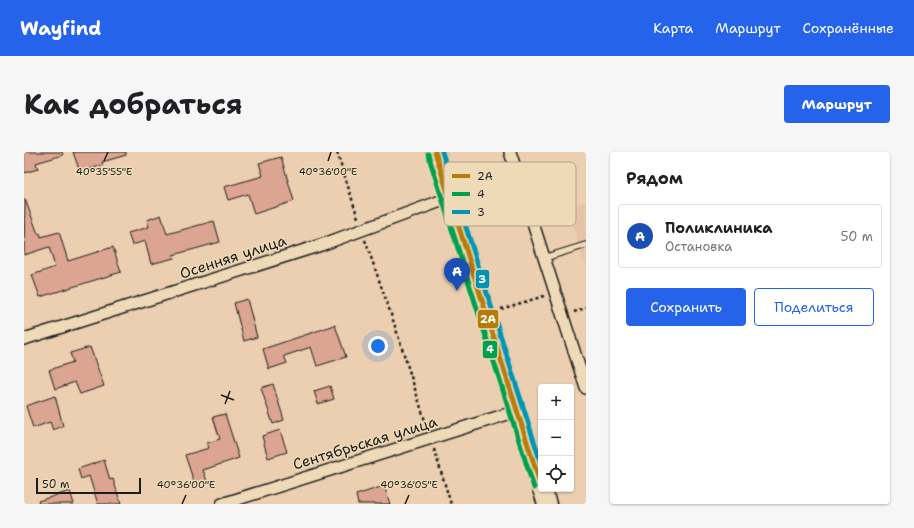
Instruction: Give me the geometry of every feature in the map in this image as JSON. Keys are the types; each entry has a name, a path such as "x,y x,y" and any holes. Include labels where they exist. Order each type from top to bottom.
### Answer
{"main road":[{"path":"434,152 444,183"},
{"path":"458,226 538,477"},
{"path":"543,492 547,504"}],"street":[{"path":"510,152 513,162"},
{"name":"Осенняя улица","path":"24,339 321,245 444,200"},
{"path":"534,226 586,388"},
{"name":"Сентябрьская улица","path":"222,504 517,411"}],"lane":[{"path":"544,258 586,245"}],"path":[{"path":"337,152 452,504"},
{"path":"499,309 555,293"},
{"path":"573,312 586,308"}],"shaded area":[{"path":"586,202 586,267 573,226 576,226 576,205"}],"building":[{"path":"24,152 62,152 63,155 36,163 38,169 24,173"},
{"path":"73,152 126,152 126,155 102,162 103,165 80,172"},
{"path":"281,157 294,201 254,214 248,194 228,200 224,187 263,176 259,163"},
{"path":"25,199 38,234 40,233 41,237 59,232 68,261 113,247 121,272 40,297 32,275 55,267 49,247 24,255"},
{"path":"161,215 167,234 214,221 220,242 173,255 174,258 151,264 145,241 132,245 128,233 149,227 147,220"},
{"path":"247,299 257,337 244,341 234,303"},
{"path":"335,325 346,357 317,366 311,347 284,356 287,363 269,369 263,349"},
{"path":"90,347 104,386 80,394 75,382 55,389 49,370 73,362 70,353"},
{"path":"273,384 284,420 273,424 261,388"},
{"path":"330,386 334,399 318,404 314,391"},
{"path":"55,396 63,426 53,430 50,422 33,428 26,406"},
{"path":"225,414 239,458 203,470 207,481 195,485 185,455 209,448 207,443 220,439 213,417"},
{"path":"280,430 287,452 268,458 262,436"},
{"path":"104,460 110,480 113,479 121,504 98,504 89,476 81,479 78,469"},
{"path":"384,486 390,504 358,504 356,495"},
{"path":"70,491 74,504 39,504 38,501"}],"transit line":[{"name":"2А","path":"435,152 444,180"},
{"name":"3","path":"442,152 445,162"},
{"name":"4","path":"428,154 444,204"},
{"name":"4","path":"451,226 534,488"},
{"name":"2А","path":"458,226 538,477"},
{"name":"3","path":"466,226 539,456"}],"place":[{"name":"Поликлиника","path":"457,291"}]}
